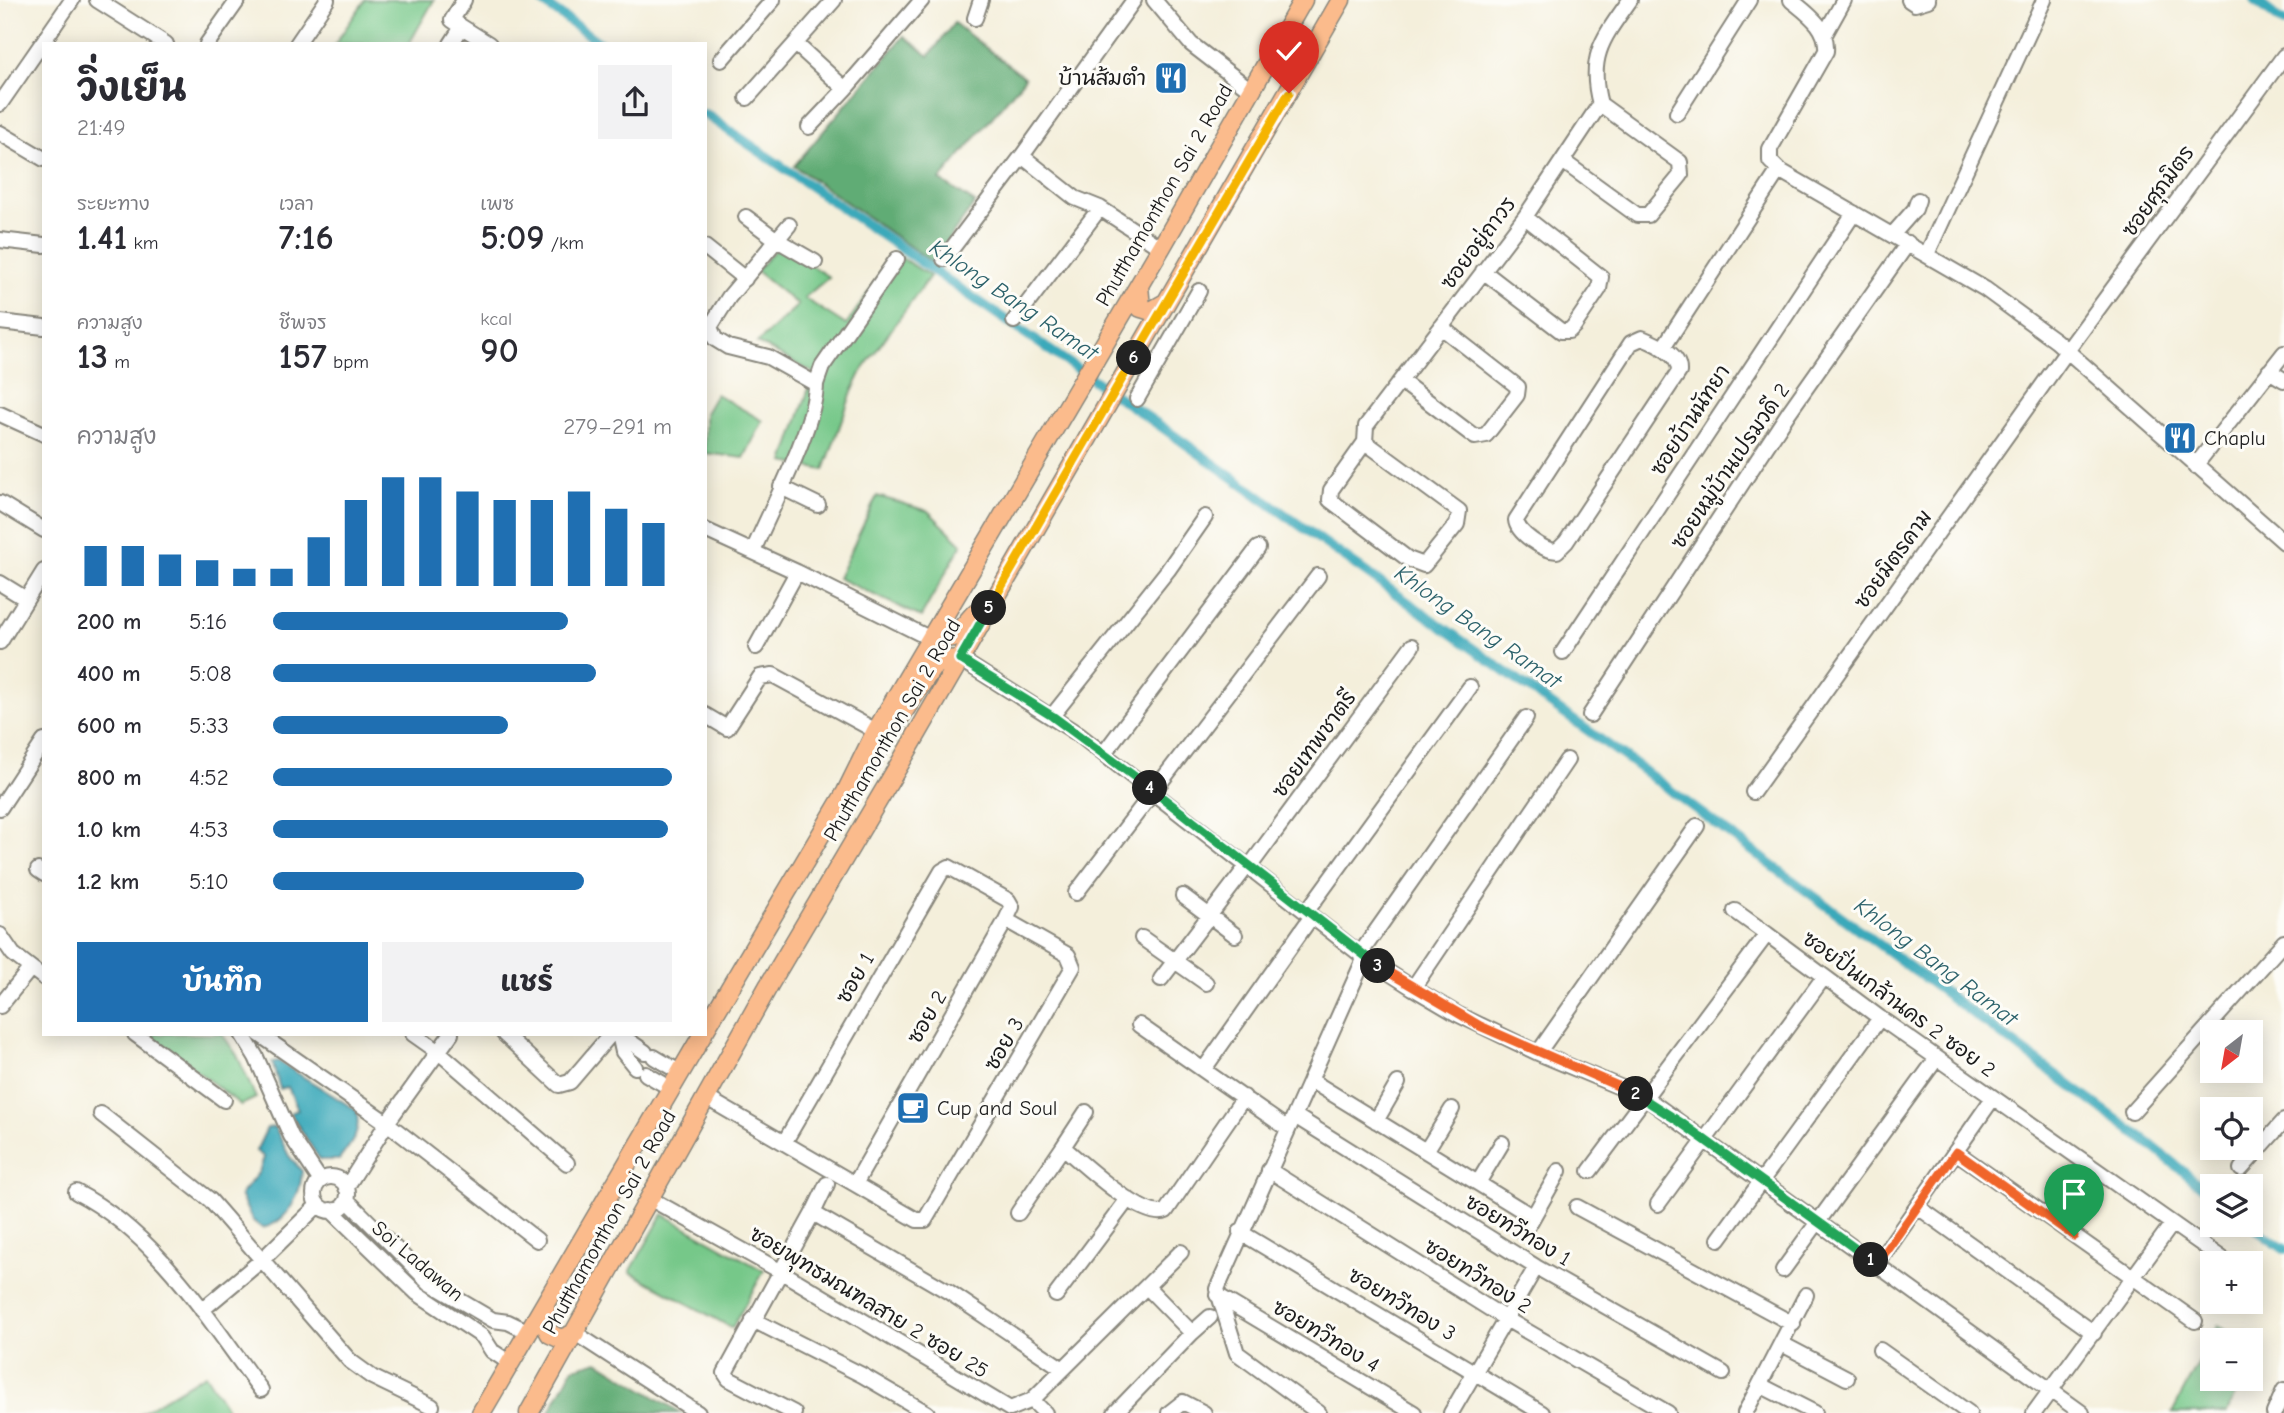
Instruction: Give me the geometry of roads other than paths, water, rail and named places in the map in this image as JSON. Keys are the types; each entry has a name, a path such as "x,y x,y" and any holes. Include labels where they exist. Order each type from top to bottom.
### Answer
{"main road":[{"name":"Phutthamonthon Sai 2 Road","path":"707,1027 846,792 876,730 1139,286 1303,0"},
{"name":"Phutthamonthon Sai 2 Road","path":"529,1413 769,985 1340,1"},
{"path":"1139,286 1141,309 1151,312 1165,303"},
{"path":"931,639 949,639 964,628 1023,535 1042,516"},
{"path":"846,792 874,761 932,668 944,660 960,659"},
{"path":"738,971 752,961 762,961 771,970 769,985"},
{"name":"Phutthamonthon Sai 2 Road","path":"481,1413 702,1036"},
{"path":"545,1307 544,1323 550,1335 561,1339 575,1333"}],"street":[{"path":"43,42 72,0"},
{"path":"96,0 163,42"},
{"path":"208,42 238,0"},
{"path":"298,42 327,0"},
{"path":"464,0 452,20 486,42"},
{"path":"721,60 773,0"},
{"path":"747,98 797,45 834,0"},
{"path":"809,127 922,0"},
{"path":"975,18 981,0"},
{"path":"944,259 1134,0"},
{"path":"1154,0 1191,44 1252,91"},
{"path":"1563,162 1637,215 1644,216 1648,215 1681,175 1680,162 1600,104 1593,74 1597,57 1602,40 1630,0"},
{"path":"1677,114 1749,0"},
{"path":"1791,0 1825,34"},
{"path":"1844,0 1825,34 1826,51 1770,149 1770,161 1779,170 1985,289 2067,351 2284,542"},
{"path":"1909,0 1915,4 1928,0"},
{"path":"1927,254 2044,0"},
{"path":"452,42 462,27"},
{"path":"0,104 42,43"},
{"path":"797,45 845,89"},
{"name":"ซอยศุภมิตร","path":"2067,351 2284,56"},
{"name":"ซอยอยู่ถาวร","path":"1365,442 1459,511 1457,524 1429,562 1420,565 1330,500 1331,489 1365,442 1366,426 1525,216 1600,104"},
{"path":"0,133 42,158"},
{"path":"1022,156 1075,198 1100,208 1161,248"},
{"path":"1662,348 1779,170"},
{"path":"1893,234 1916,209 1918,201"},
{"path":"1014,321 1100,208"},
{"name":"ซอยบ้านนัทยา","path":"1563,652 1854,213"},
{"path":"1483,271 1561,331 1569,331 1574,326 1599,289 1601,277 1525,216"},
{"path":"746,217 815,262"},
{"path":"789,225 745,278 710,327 710,334 728,347 768,358 816,384"},
{"path":"0,240 42,245"},
{"name":"ซอยหมู่บ้านเปรมวดี 2","path":"1591,715 1789,412 1908,243"},
{"path":"707,249 745,278"},
{"path":"753,551 815,400 816,384 822,366 897,259"},
{"path":"1137,399 1199,291"},
{"path":"0,321 42,327"},
{"path":"1401,381 1475,437 1483,438 1517,395 1516,383 1441,327"},
{"path":"1151,328 1171,340"},
{"path":"1642,338 1662,348 1676,361 1679,372 1566,542 1557,551 1549,550 1520,530 1516,523 1519,515 1631,343 1642,338"},
{"name":"ซอยมิตรคาม","path":"1753,792 2067,351"},
{"path":"2195,466 2284,353"},
{"path":"2269,370 2284,380"},
{"path":"0,414 42,433"},
{"path":"780,487 818,505"},
{"path":"0,503 42,529"},
{"path":"1052,716 1168,570 1205,517"},
{"path":"707,532 753,551 931,639"},
{"path":"1104,753 1258,548"},
{"path":"756,647 797,572"},
{"path":"0,642 42,574"},
{"path":"1076,893 1318,576"},
{"path":"0,583 26,599"},
{"name":"ซอยเทพชาตรี","path":"1161,979 1249,866 1412,646"},
{"path":"960,659 1052,716 1104,753 1362,955 1457,1014 1538,1053 1646,1098 2082,1413"},
{"path":"707,716 727,728 760,677 773,675 876,730"},
{"path":"1204,1069 1309,913 1470,687"},
{"path":"1319,1413 1237,1353 1217,1295 1219,1278 1292,1122 1362,955 1526,718"},
{"path":"0,808 42,744"},
{"path":"1413,988 1567,760"},
{"path":"1538,1053 1697,826"},
{"name":"ซอย 1","path":"784,1143 942,871 949,867 1011,902 1012,908 1006,920"},
{"path":"1183,896 1235,935"},
{"name":"ซอยปิ่นเกล้านคร 2 ซอย 2","path":"1735,911 1993,1098 2211,1251"},
{"name":"ซอย 2","path":"855,1184 1006,920"},
{"name":"ซอย 3","path":"855,1184 917,1220 925,1220 1073,967 1068,955 1006,920"},
{"path":"1590,1171 1767,934"},
{"path":"0,935 13,954 42,977"},
{"path":"1142,938 1206,983"},
{"path":"2132,1112 2284,942"},
{"path":"0,1006 30,969"},
{"path":"1658,1204 1824,977"},
{"path":"1720,1239 1881,1018"},
{"name":"ซอยทวีทอง 1","path":"1139,1025 1244,1097 1292,1122 1536,1267 1723,1373"},
{"path":"137,1036 224,1100"},
{"path":"243,1036 291,1136 320,1180 314,1192 325,1207 337,1209 387,1123 450,1036"},
{"path":"262,1036 387,1123 537,1240"},
{"path":"417,1036 567,1163"},
{"path":"506,1036 559,1085 570,1082 609,1036"},
{"path":"619,1036 623,1052 640,1070 676,1081"},
{"path":"622,1036 650,1054 676,1081"},
{"path":"1783,1270 1937,1058"},
{"path":"1310,1080 1533,1217"},
{"path":"1376,1121 1398,1083"},
{"path":"705,1097 855,1184"},
{"path":"1063,1147 1128,1199 1159,1215 1166,1211 1244,1097"},
{"path":"1877,1264 1993,1098"},
{"path":"1426,1151 1451,1109"},
{"path":"1018,1213 1086,1112"},
{"path":"102,1114 210,1200 350,1361 372,1377 432,1406"},
{"path":"2241,1169 2284,1122"},
{"path":"1478,1183 1502,1143"},
{"path":"1956,1152 2195,1321"},
{"name":"ซอยทวีทอง 2","path":"1269,1170 1506,1320 1668,1413"},
{"path":"1524,1233 1559,1171"},
{"name":"Soi Ladawan","path":"320,1180 333,1177 339,1179 346,1194 430,1283 493,1320 508,1322 529,1332"},
{"path":"794,1413 729,1379 725,1373 827,1184"},
{"path":"76,1192 119,1217 202,1310 261,1390"},
{"name":"ซอยพุทธมณฑลสาย 2 ซอย 25","path":"649,1198 780,1271 1000,1405 1018,1408 1032,1401"},
{"path":"1056,1295 1128,1199"},
{"path":"202,1310 325,1207"},
{"name":"Soi Ladawan","path":"325,1207 417,1293 483,1337 492,1351 510,1363"},
{"path":"1577,1207 1793,1324"},
{"path":"1918,1207 2094,1333"},
{"path":"813,1213 949,1292 1063,1370"},
{"path":"2034,1413 2172,1224"},
{"name":"ซอยทวีทอง 3","path":"1240,1232 1542,1413"},
{"path":"1045,1413 1032,1401 1181,1252"},
{"path":"1451,1413 1536,1267"},
{"path":"1147,1288 1192,1333"},
{"name":"ซอยทวีทอง 4","path":"1217,1295 1414,1413"},
{"path":"1745,1413 1806,1295"},
{"path":"1115,1413 1210,1317"},
{"path":"483,1337 493,1320"},
{"path":"753,1321 862,1375 927,1413"},
{"path":"575,1333 698,1413"},
{"path":"1782,1344 1847,1378"},
{"path":"1880,1350 1969,1413"},
{"path":"1760,1385 1815,1413"},
{"path":"2274,1413 2284,1390"},
{"path":"1169,1413 1183,1402 1204,1413"}],"water":[{"path":"278,1061 356,1110 357,1131 339,1160 320,1160 290,1113 298,1110 288,1087 280,1089 272,1062"},
{"path":"275,1127 289,1156 302,1171 301,1180 296,1198 286,1214 262,1228 252,1220 240,1195 259,1172 264,1157 256,1151 267,1128"}],"waterway":[{"name":"Khlong Bang Ramat","path":"540,0 598,42"},
{"path":"2255,0 2284,23"},
{"name":"Khlong Bang Ramat","path":"707,115 1162,427 1632,762 2151,1145 2200,1185"},
{"name":"Khlong Bang Ramat","path":"2263,1234 2284,1249"}],"place":[{"name":"บ้านส้มตำ","path":"1171,78"},
{"name":"Chaplu","path":"2180,438"},
{"name":"Cup and Soul","path":"913,1108"}]}
